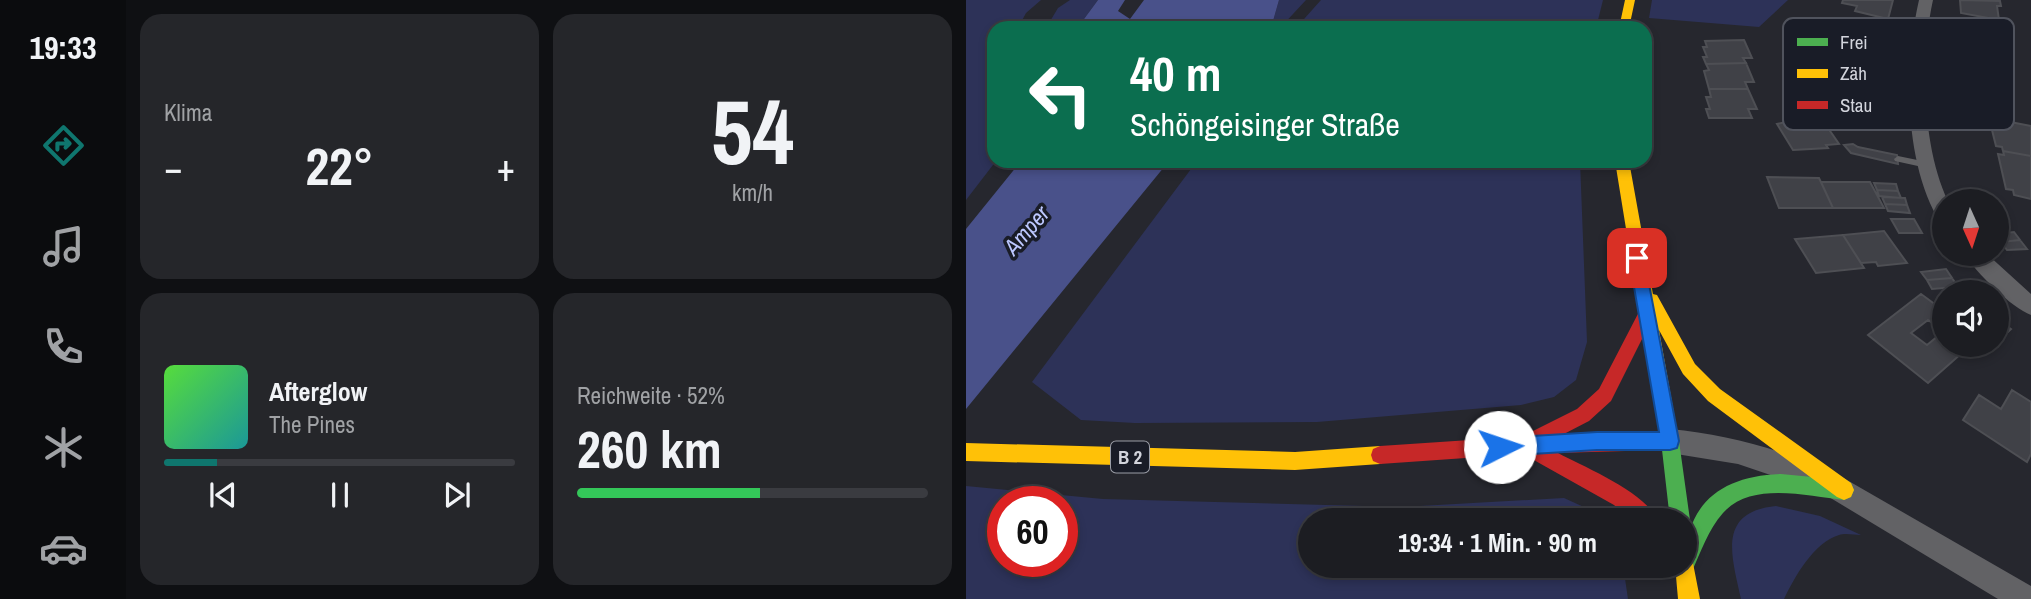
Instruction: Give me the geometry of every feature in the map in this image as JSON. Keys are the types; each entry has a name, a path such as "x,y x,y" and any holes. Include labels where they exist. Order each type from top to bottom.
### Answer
{"main road":[{"path":"1625,21 1630,0"},
{"path":"1623,168 1670,441 1678,508"},
{"path":"1641,280 1689,369 1714,395 1844,490"},
{"path":"1525,445 1575,422 1598,404 1647,313"},
{"path":"1525,445 1670,441"},
{"path":"1525,445 1621,498 1633,508"},
{"name":"B 2","path":"966,452 1295,461 1525,445"},
{"path":"1697,541 1710,515 1724,497 1738,490 1755,486 1844,490"},
{"path":"1687,578 1689,599"}],"street":[{"path":"1922,18 1926,0"},
{"path":"1923,130 1933,189"},
{"path":"1987,266 2031,306"},
{"path":"1670,441 1709,444 1773,461 1844,490 2025,599"}],"lane":[{"path":"1898,159 1927,165"}],"shaded area":[{"path":"966,0 1041,0 1026,13 1022,21 987,21 987,168 991,168 966,200"},
{"path":"1070,0 1098,0 1084,19 1086,21 1050,21 1058,8"},
{"path":"1279,0 1306,0 1286,21 1273,21"},
{"path":"1321,0 1603,0 1598,21 1302,21"},
{"path":"1652,0 1788,0 1759,27 1649,18"},
{"path":"1192,168 1580,168 1587,342 1576,380 1554,397 1521,405 1317,422 1135,423 1081,420 1032,382"},
{"path":"966,486 987,488 987,577 1078,577 1078,497 1402,507 1564,498 1586,508 1298,508 1298,578 1625,578 1628,599 966,599"},
{"path":"1776,506 1820,516 1861,535 1839,535 1821,545 1799,571 1784,599 1741,599 1732,553 1736,527 1744,517 1757,510"}],"water":[{"path":"1098,0 1125,0 1118,11 1130,19 1144,0 1279,0 1273,21 1084,19"},
{"name":"Amper","path":"1015,168 1163,168 966,409 966,229"}],"building":[{"path":"1843,0 1893,0 1888,18 1855,11 1857,6 1842,3"},
{"path":"1960,0 2000,1 2001,6 1997,6 1999,18 1961,13"},
{"path":"1744,40 1752,58 1743,58 1746,63 1706,64 1703,57 1707,57 1703,47 1707,47 1705,41"},
{"path":"1746,63 1754,82 1745,82 1748,89 1709,89 1704,71 1709,70 1706,64"},
{"path":"1709,89 1748,89 1757,109 1748,109 1752,118 1709,118 1706,109 1710,109 1706,97 1711,97"},
{"path":"1783,123 1783,130 1829,130 1839,144 1826,145 1828,148 1793,150 1777,124"},
{"path":"2014,123 2031,126 2031,156 2003,151 2002,147 1996,146 1992,130 2014,130"},
{"path":"1853,144 1897,155 1898,164 1851,153 1844,145"},
{"path":"2003,151 2031,156 2031,199 2014,195 2013,190 2006,189 1998,154 2004,155"},
{"path":"1767,177 1819,178 1833,208 1779,208"},
{"path":"1821,182 1870,182 1884,208 1833,208"},
{"path":"1874,183 1896,184 1898,191 1877,190"},
{"path":"1877,190 1898,191 1901,198 1879,196"},
{"path":"1882,197 1905,198 1907,205 1885,204"},
{"path":"1885,204 1907,205 1910,213 1888,211"},
{"path":"1891,219 1914,219 1922,233 1899,233"},
{"path":"1884,231 1907,263 1878,266 1876,262 1861,263 1843,235"},
{"path":"2014,232 2020,240 2009,241 2009,233"},
{"path":"1843,235 1864,268 1816,273 1795,239"},
{"path":"2020,240 2027,249 2009,250 2009,241"},
{"path":"1946,269 1952,278 1927,280 1921,272"},
{"path":"1952,278 1953,280 1932,280 1932,289 1927,280"},
{"path":"1921,294 1932,302 1932,323 1928,320 1911,333 1927,345 1932,341 1932,357 1957,357 1928,383 1868,335"},
{"path":"2012,390 2031,402 2031,454 2027,462 1963,420 1979,395 2001,409"}],"traffic: fast":[{"path":"1670,441 1678,508"},
{"path":"1697,538 1710,513 1735,491 1765,484 1844,490"}],"traffic: slow":[{"path":"1626,21 1630,0"},
{"path":"1623,168 1670,441 1659,441"},
{"path":"1651,300 1689,369 1714,395 1844,490"},
{"path":"966,452 1295,461 1380,455"},
{"path":"1687,578 1689,599"}],"traffic: jam":[{"path":"1538,438 1583,415 1605,395 1647,313"},
{"path":"1380,455 1525,445 1659,441"},
{"path":"1525,445 1621,498 1633,508"}],"route":[{"path":"1500,447 1597,441 1670,441 1637,258"}]}
